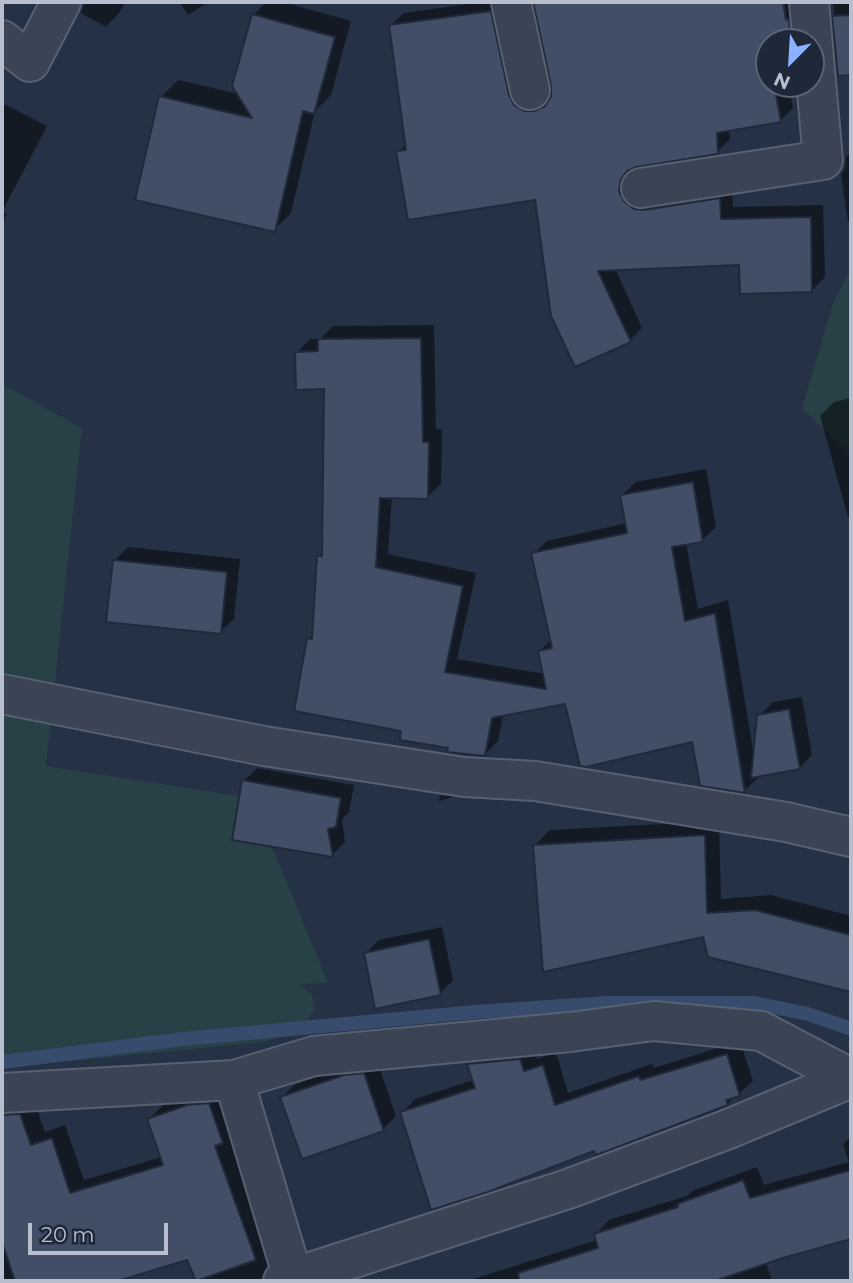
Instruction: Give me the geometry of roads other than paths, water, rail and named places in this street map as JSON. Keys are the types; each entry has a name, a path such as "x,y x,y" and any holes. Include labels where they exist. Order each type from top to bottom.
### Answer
{"street":[{"path":"2,40 30,62 61,2"},
{"path":"511,2 530,90"},
{"path":"641,188 823,160 809,2"},
{"path":"2,694 264,746 464,777 535,781 786,822 851,837"},
{"path":"2,1093 234,1080 314,1056 570,1032 654,1021 761,1031 851,1078"},
{"path":"234,1080 290,1280 568,1189 726,1130 851,1078"}],"waterway":[{"path":"2,1062 183,1039 475,1012 607,1003 755,1003 808,1014 851,1029"}]}
